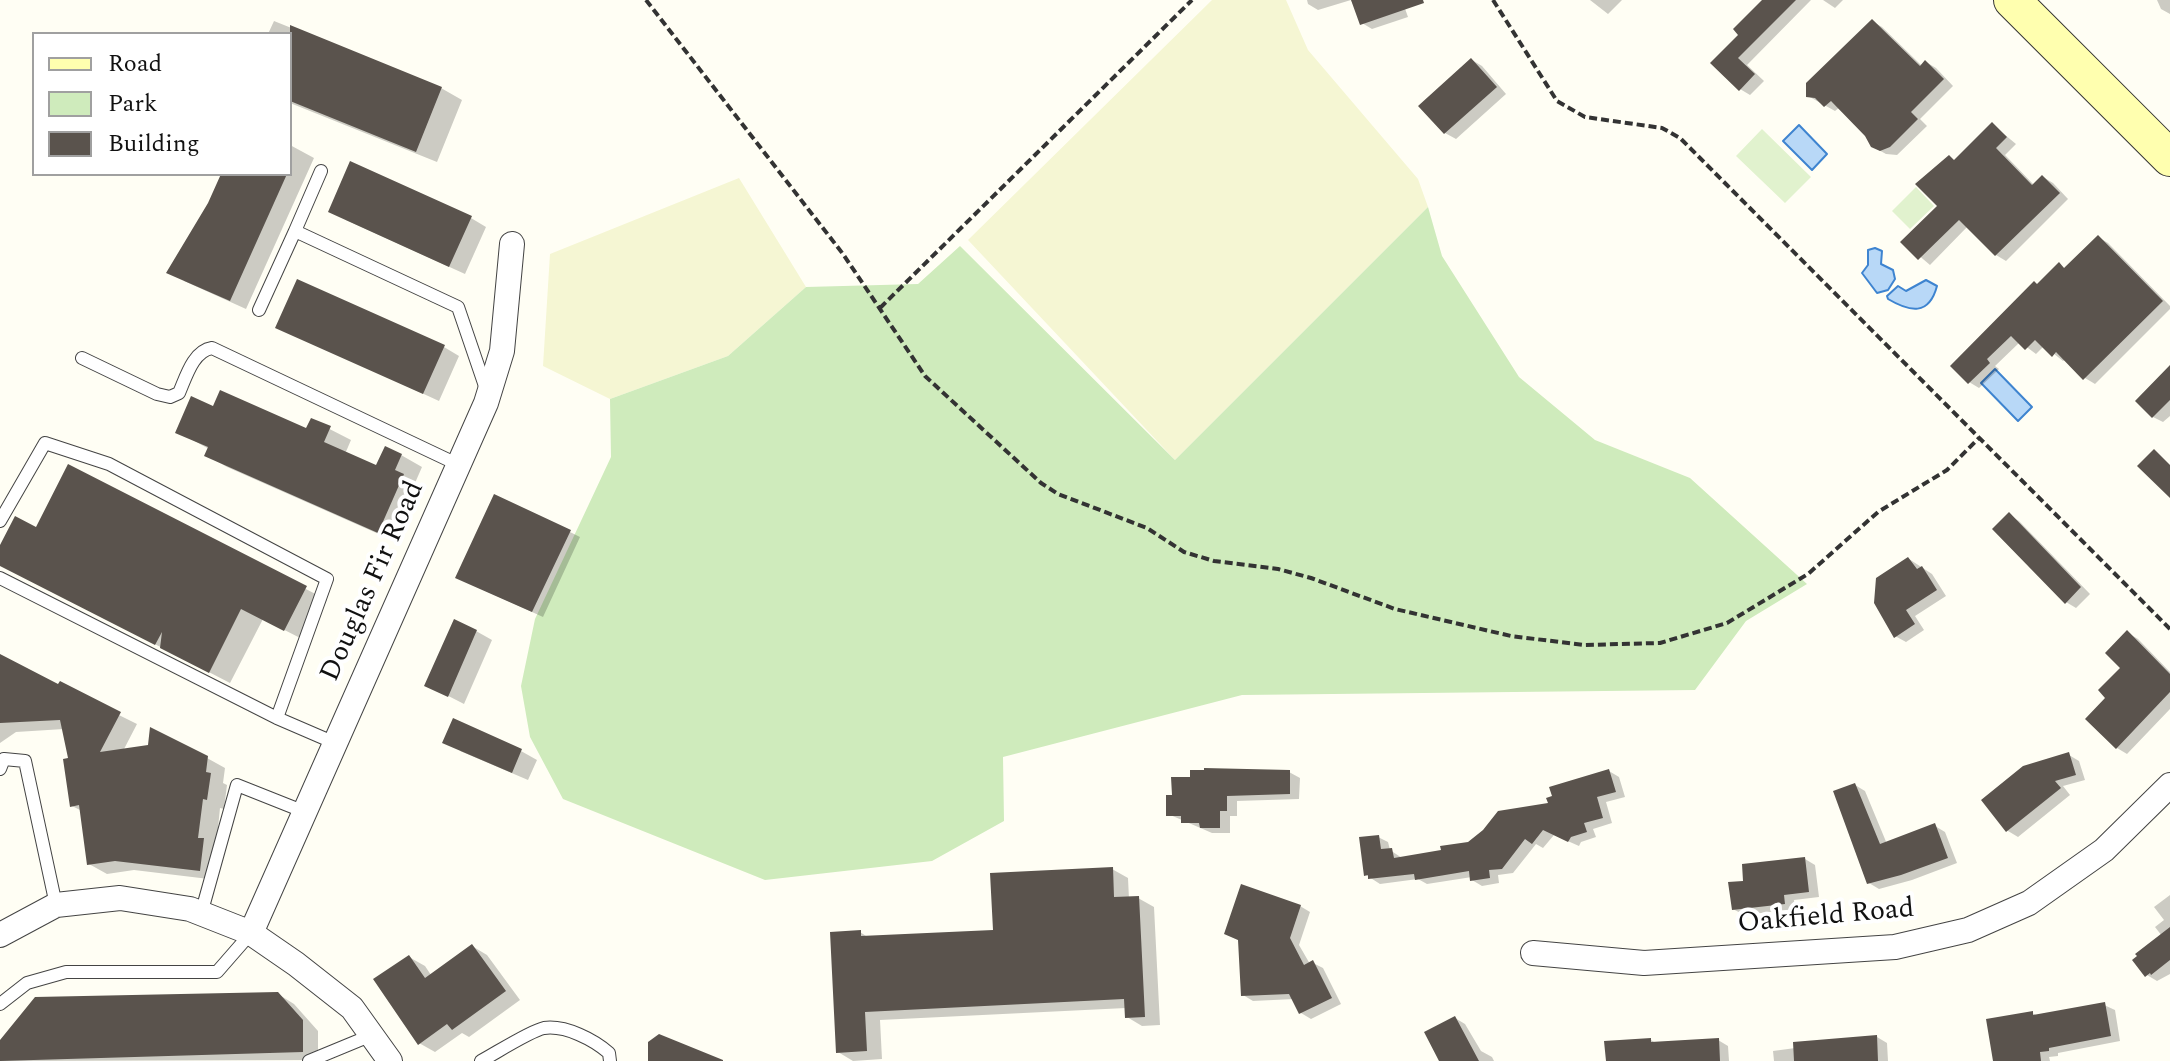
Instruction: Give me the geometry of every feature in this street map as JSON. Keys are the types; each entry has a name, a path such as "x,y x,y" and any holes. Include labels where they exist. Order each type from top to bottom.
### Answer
{"street":[{"path":"2012,0 2170,158"},
{"name":"Douglas Fir Road","path":"251,933 488,396 502,351 512,244"},
{"name":"Oakfield Road","path":"1533,953 1644,963 1895,947 1968,930 2029,903 2104,850 2170,785"},
{"path":"0,935 56,905 120,898 190,909 251,933 352,1008 390,1061"}],"lane":[{"path":"259,310 321,171"},
{"path":"295,231 458,307 488,396"},
{"path":"82,358 157,394 170,397 179,393 197,355 203,349 212,348 459,465"},
{"path":"0,521 45,443 109,464 327,579 277,718"},
{"path":"0,578 277,718 335,743"},
{"path":"0,769 4,759 25,761 56,905"},
{"path":"201,914 237,785 305,812"},
{"path":"0,1004 27,983 66,972 217,972 251,933"},
{"path":"481,1061 544,1028 567,1031 596,1042 609,1053 610,1061"},
{"path":"309,1061 372,1035"}],"path":[{"path":"646,0 843,254 925,376 1041,483 1058,494 1147,528 1184,552 1214,561 1278,569 1395,609 1511,636 1584,645 1660,643 1727,623 1808,574 1878,512 1947,470 1979,438"},
{"path":"880,308 1192,0"},
{"path":"1493,0 1557,101 1585,117 1662,128 1680,138 2170,629"}],"green space":[{"path":"1212,0 1286,0 1308,50 1418,179 1428,207 1175,460 968,240"},
{"path":"1762,129 1811,177 1785,203 1736,156"},
{"path":"739,178 806,287 728,356 610,399 543,366 550,254"},
{"path":"1916,187 1934,206 1910,229 1892,211"},
{"path":"1428,207 1442,256 1519,377 1595,440 1690,478 1807,584 1746,621 1695,690 1242,695 1003,757 1004,821 932,861 765,880 563,799 530,737 521,686 535,619 611,457 610,399 728,356 806,287 918,284 960,246 1175,460"}],"water":[{"path":"1799,125 1827,154 1812,170 1783,141"},
{"path":"1875,248 1882,251 1881,264 1893,270 1895,279 1888,290 1877,293 1862,273 1868,265 1868,250"},
{"path":"1926,280 1937,286 1934,296 1924,307 1911,309 1888,299 1887,296 1898,286 1906,291"},
{"path":"1995,369 2032,407 2018,421 1981,383"}],"building":[{"path":"1351,0 1423,0 1424,3 1360,25"},
{"path":"1762,0 1796,0 1738,58 1755,74 1739,91 1710,63 1738,35 1733,29"},
{"path":"1872,19 1920,66 1925,60 1944,79 1911,112 1918,119 1890,147 1880,151 1871,147 1865,136 1831,101 1824,107 1815,98 1806,97 1806,83"},
{"path":"290,25 442,87 416,152 292,102"},
{"path":"1471,58 1497,87 1444,134 1418,106"},
{"path":"1992,122 2007,137 1996,148 2032,185 2042,175 2060,193 1995,256 1959,220 1918,260 1900,242 1937,206 1915,184 1949,155 1954,160"},
{"path":"350,161 472,216 449,267 328,212"},
{"path":"220,176 286,176 230,301 166,273 208,203"},
{"path":"2098,235 2163,301 2083,380 2056,352 2052,357 2035,340 2025,350 2011,336 1987,359 1990,363 1968,384 1950,366 2034,281 2037,284 2059,262 2064,268"},
{"path":"297,279 445,345 423,394 275,328"},
{"path":"2170,365 2170,400 2152,418 2135,401"},
{"path":"220,390 306,428 311,418 331,426 324,442 376,465 385,446 402,454 395,470 404,474 378,533 204,456 208,447 175,433 191,396 213,406"},
{"path":"2154,449 2170,465 2170,498 2137,466"},
{"path":"68,464 307,586 284,631 241,609 209,673 160,648 162,632 155,645 0,566 0,545 15,516 36,527"},
{"path":"494,494 571,530 532,612 455,578"},
{"path":"2009,512 2081,587 2065,604 1992,529"},
{"path":"1908,557 1917,569 1922,566 1937,590 1906,610 1915,624 1894,638 1874,603 1876,578"},
{"path":"454,619 477,630 448,697 424,686"},
{"path":"2127,630 2170,674 2170,692 2116,749 2085,719 2105,698 2098,690 2120,668 2105,653"},
{"path":"0,654 121,712 100,752 148,745 150,727 208,756 206,772 211,773 207,800 203,799 198,838 204,838 200,871 115,861 87,865 79,805 70,807 63,759 68,758 60,720 0,723"},
{"path":"453,718 522,749 512,773 442,743"},
{"path":"2069,752 2076,775 2055,781 2061,788 2006,832 1981,800 2023,766"},
{"path":"1609,769 1616,792 1597,797 1603,818 1584,823 1587,832 1571,837 1568,842 1543,830 1532,844 1525,839 1502,869 1489,870 1490,878 1470,881 1469,871 1415,880 1414,874 1368,879 1368,875 1364,876 1359,837 1379,835 1381,849 1392,848 1394,858 1441,850 1440,846 1468,842 1483,830 1498,811 1548,803 1546,798 1552,796 1549,787"},
{"path":"1190,770 1290,770 1290,794 1227,796 1227,811 1220,811 1220,828 1200,828 1199,823 1181,823 1181,816 1166,816 1166,795 1172,795 1171,777 1190,777"},
{"path":"1855,783 1880,844 1935,823 1948,858 1867,884 1833,791"},
{"path":"1805,857 1809,892 1784,895 1785,904 1732,910 1728,882 1743,881 1742,864"},
{"path":"1113,867 1114,897 1139,896 1145,1017 1125,1018 1124,999 865,1012 867,1051 836,1053 830,932 861,930 861,936 993,930 990,873"},
{"path":"1241,884 1301,905 1290,938 1304,965 1313,960 1332,998 1299,1014 1289,994 1241,996 1238,940 1224,934"},
{"path":"2170,927 2170,960 2145,977 2132,960 2137,956 2135,954"},
{"path":"472,944 506,991 452,1030 447,1024 418,1045 373,979 409,955 425,978"},
{"path":"278,992 303,1020 303,1052 0,1061 0,1040 35,997"},
{"path":"2105,1002 2111,1036 2049,1048 2049,1051 2040,1052 2041,1061 1993,1061 1986,1019 2033,1011 2033,1015"},
{"path":"1455,1016 1479,1061 1439,1061 1424,1032"},
{"path":"659,1034 723,1061 648,1061 648,1042"},
{"path":"1877,1035 1878,1061 1794,1061 1793,1042"},
{"path":"1651,1038 1651,1042 1719,1038 1720,1061 1606,1061 1604,1041"}]}
